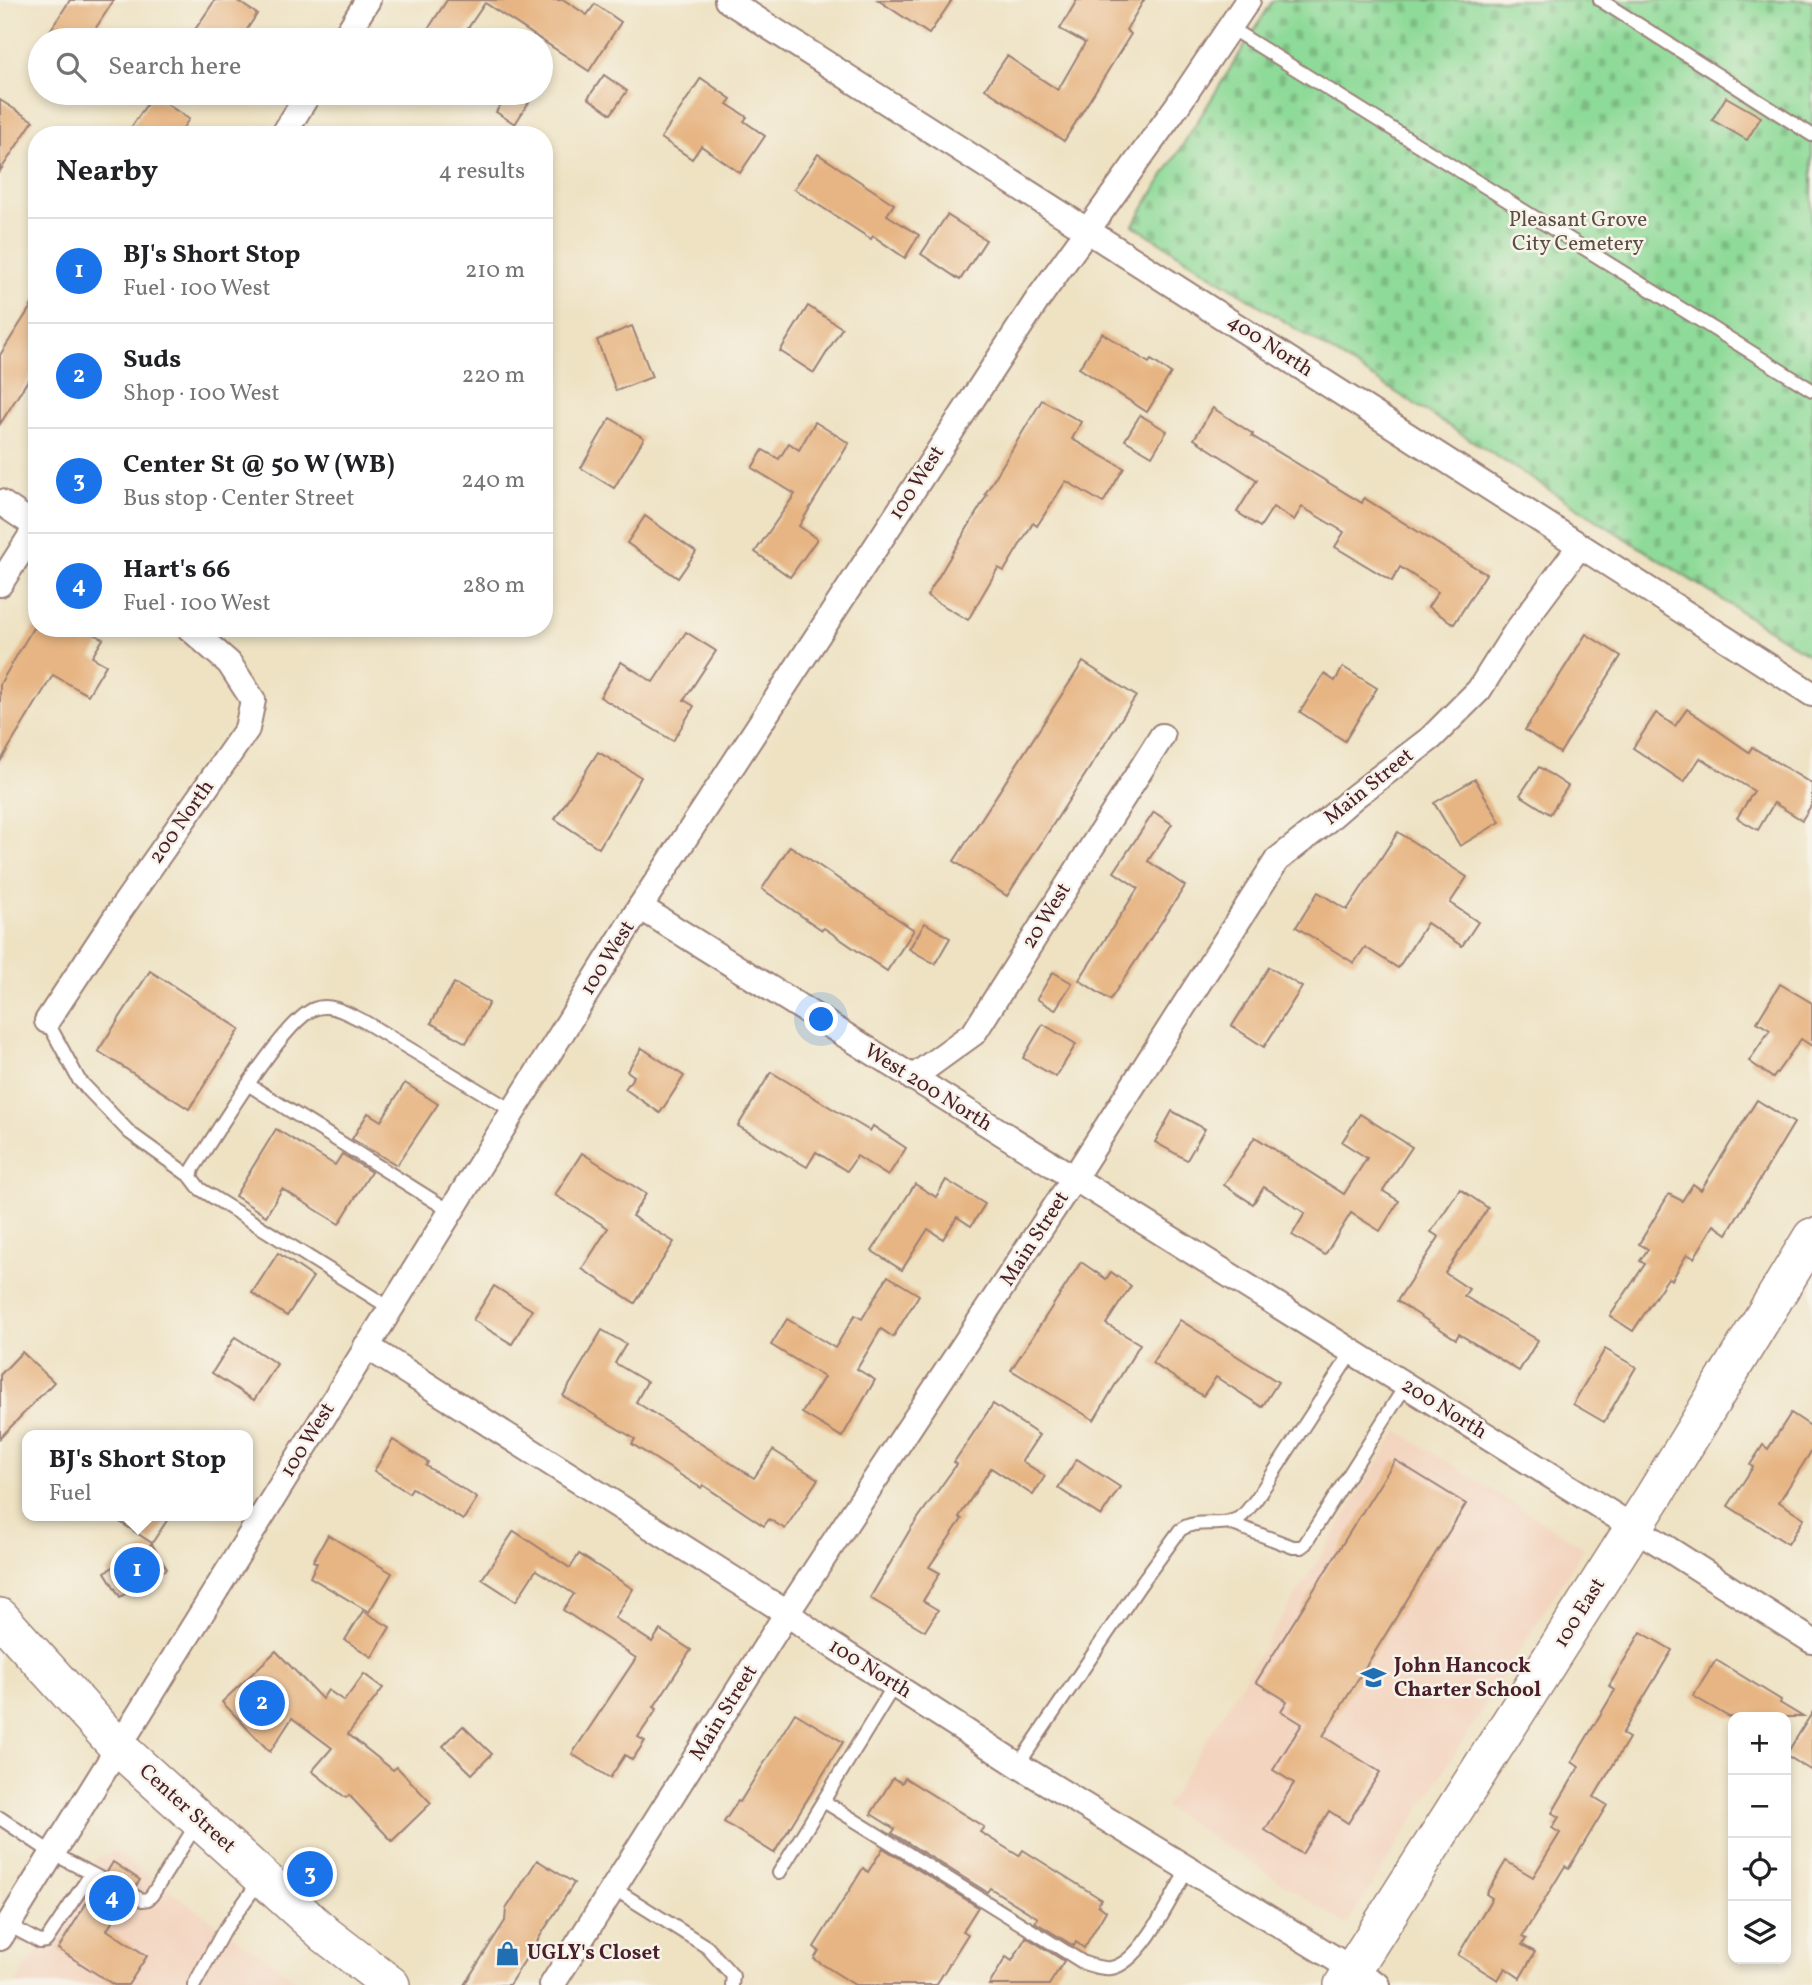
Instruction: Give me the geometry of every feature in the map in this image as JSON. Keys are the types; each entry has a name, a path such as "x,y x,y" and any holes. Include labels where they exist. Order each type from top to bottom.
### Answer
{"main road":[{"name":"100 East","path":"1358,1980 1812,1237"},
{"name":"Center Street","path":"0,1617 118,1747 326,1935 391,1985"}],"street":[{"path":"350,28 368,0"},
{"name":"400 North","path":"727,0 1812,694"},
{"name":"100 West","path":"4,1931 640,907 1038,299 1248,0"},
{"path":"289,126 302,105"},
{"path":"0,502 28,520"},
{"path":"0,584 28,540"},
{"name":"Main Street","path":"552,1985 787,1613 1074,1178 1277,860 1431,738 1479,690 1515,633 1579,547"},
{"name":"200 North","path":"47,1021 121,909 247,729 253,700 229,663 199,637"},
{"name":"20 West","path":"912,1078 974,1033 1162,736"},
{"name":"West 200 North","path":"640,907 1074,1178"},
{"name":"200 North","path":"1074,1178 1812,1641"},
{"name":"100 North","path":"366,1346 787,1613 818,1636 1018,1765 1188,1868 1358,1980"}],"lane":[{"path":"1600,0 1812,135"},
{"path":"1230,28 1812,390"},
{"path":"191,1177 193,1169 278,1044 303,1016 315,1008 340,1010 365,1022 513,1111"},
{"path":"47,1021 79,1080 130,1133 191,1177 200,1189 390,1308"},
{"path":"249,1085 450,1211"},
{"path":"1230,1523 1241,1517 1257,1498 1352,1352"},
{"path":"1018,1765 1180,1530 1187,1525 1230,1523 1293,1547 1306,1544 1406,1385"},
{"path":"779,1873 895,1684"},
{"path":"825,1802 1084,1963 1096,1967 1120,1965 1140,1948 1188,1868"},
{"path":"0,1818 52,1853 142,1900 148,1899 200,1819"},
{"path":"4,1931 40,1942 49,1939 91,1874"},
{"path":"194,1985 223,1932 262,1877"},
{"path":"612,1888 707,1947 733,1976 732,1985"}],"shaded area":[{"name":"John Hancock Charter School","path":"1398,1431 1584,1548 1347,1925 1165,1807"},
{"path":"114,1851 303,1985 16,1983 97,1858"}],"green space":[{"name":"Pleasant Grove City Cemetery","path":"1273,0 1812,0 1812,657 1133,225"}],"building":[{"path":"70,0 114,0 96,28 52,28"},
{"path":"215,0 236,0 257,14 248,28 196,28"},
{"path":"447,0 564,0 587,15 595,4 621,22 589,71 553,47 553,28 523,28 485,3 468,28 429,28"},
{"path":"878,0 952,0 929,34"},
{"path":"1077,0 1144,0 1126,30 1131,34 1064,141 985,89 1007,56 1058,90 1085,43 1060,29"},
{"path":"604,75 627,91 611,114 588,98"},
{"path":"701,78 731,99 727,104 747,117 744,121 765,136 740,173 701,146 692,159 661,138"},
{"path":"1726,97 1761,117 1747,140 1712,120"},
{"path":"0,100 33,121 0,171"},
{"path":"146,105 168,105 189,119 184,126 132,126"},
{"path":"500,105 527,105 515,124 496,112"},
{"path":"818,154 894,204 887,215 919,235 905,258 794,189"},
{"path":"947,215 986,240 960,280 921,254"},
{"path":"808,306 842,328 814,373 780,351"},
{"path":"28,311 28,380 0,424 0,355"},
{"path":"632,326 652,377 616,391 597,340"},
{"path":"1102,333 1149,363 1151,360 1171,373 1147,412 1079,368"},
{"path":"1042,400 1081,422 1072,439 1124,468 1103,503 1066,481 1037,526 1033,523 1004,571 998,568 968,620 927,596"},
{"path":"1213,408 1253,434 1252,436 1362,503 1364,498 1486,574 1454,624 1428,607 1438,592 1400,567 1392,581 1335,547 1344,532 1302,507 1294,520 1273,507 1260,527 1237,512 1257,480 1194,439"},
{"path":"1140,415 1167,431 1152,456 1125,440"},
{"path":"610,418 644,438 614,488 581,468"},
{"path":"815,422 849,443 799,526 817,539 790,577 755,552 795,494 752,468 763,450 779,459 789,443 799,450"},
{"path":"645,516 696,552 678,578 627,543"},
{"path":"686,632 716,651 684,700 694,706 673,741 600,697 621,662 653,682"},
{"path":"1586,634 1621,656 1560,753 1525,730"},
{"path":"28,636 103,639 92,657 106,665 88,695 53,675 0,762 0,684"},
{"path":"1083,662 1136,696 1007,896 954,861"},
{"path":"1343,667 1377,688 1345,741 1300,712 1324,674 1335,681"},
{"path":"1687,709 1749,752 1752,747 1812,784 1812,804 1802,820 1774,803 1758,830 1737,818 1754,791 1700,758 1684,782 1633,748 1656,713 1675,726"},
{"path":"598,752 641,777 599,848 555,819"},
{"path":"1539,767 1568,786 1550,814 1520,795"},
{"path":"1475,779 1500,822 1460,846 1434,803"},
{"path":"1154,812 1172,824 1148,861 1185,886 1110,1000 1079,980 1138,888 1114,872"},
{"path":"1398,832 1467,877 1450,903 1478,922 1462,946 1427,923 1398,968 1365,947 1354,963 1296,927 1318,892 1347,910"},
{"path":"790,846 914,930 887,971 762,889"},
{"path":"925,923 950,938 935,964 909,949"},
{"path":"1269,967 1302,987 1264,1047 1232,1026"},
{"path":"150,971 240,1029 189,1109 98,1051"},
{"path":"1053,972 1072,983 1055,1010 1037,999"},
{"path":"454,983 489,1003 466,1043 431,1023"},
{"path":"1780,984 1812,1003 1812,1046 1801,1039 1773,1078 1749,1061 1770,1030 1757,1022"},
{"path":"1043,1024 1076,1044 1056,1077 1023,1058"},
{"path":"642,1048 684,1076 660,1113 625,1089 634,1076 627,1071"},
{"path":"771,1072 870,1131 873,1126 906,1148 888,1176 857,1156 847,1171 816,1152 807,1167 738,1126"},
{"path":"405,1083 438,1104 397,1165 352,1139 368,1113 381,1121"},
{"path":"1757,1100 1794,1123 1727,1234 1714,1225 1694,1258 1687,1254 1672,1280 1668,1278 1633,1331 1610,1316 1645,1264 1640,1261 1648,1249 1639,1244 1669,1194 1682,1201 1693,1184 1701,1190"},
{"path":"1172,1111 1205,1129 1187,1160 1155,1142"},
{"path":"1360,1114 1412,1147 1383,1191 1399,1201 1380,1231 1351,1213 1325,1255 1292,1235 1305,1213 1264,1187 1253,1204 1224,1185 1255,1137 1344,1194 1367,1158 1342,1142"},
{"path":"276,1129 335,1165 342,1154 371,1172 339,1224 282,1189 266,1216 235,1196"},
{"path":"582,1153 646,1194 632,1216 674,1242 635,1303 582,1269 608,1228 555,1195"},
{"path":"946,1180 985,1204 971,1226 957,1217 943,1239 928,1229 902,1270 872,1251 915,1184 936,1197"},
{"path":"1460,1189 1488,1208 1445,1273 1469,1289 1464,1296 1538,1340 1519,1371 1459,1334 1456,1339 1397,1301 1439,1237 1431,1232"},
{"path":"278,1253 313,1277 287,1316 252,1293"},
{"path":"1081,1262 1106,1279 1111,1272 1131,1286 1106,1324 1140,1344 1094,1420 1011,1370"},
{"path":"888,1276 919,1295 893,1337 881,1329 857,1369 875,1380 842,1437 802,1413 824,1377 771,1345 787,1319 835,1348 855,1315 862,1319"},
{"path":"494,1286 532,1310 512,1344 473,1320"},
{"path":"1180,1320 1278,1382 1262,1407 1216,1377 1203,1396 1152,1363"},
{"path":"602,1330 626,1344 615,1363 647,1382 636,1402 754,1478 773,1450 818,1479 785,1529 769,1519 764,1526 703,1485 701,1488 632,1444 635,1439 563,1396"},
{"path":"235,1337 277,1364 254,1400 212,1373"},
{"path":"1605,1349 1636,1367 1604,1422 1573,1404"},
{"path":"22,1352 54,1382 0,1438 0,1375"},
{"path":"993,1404 1039,1435 1022,1461 1045,1476 1033,1495 991,1468 959,1517 962,1519 929,1567 940,1573 923,1601 938,1610 925,1631 870,1598 911,1528 957,1464 954,1462"},
{"path":"1791,1413 1812,1427 1812,1450 1779,1502 1804,1518 1788,1544 1728,1506 1753,1467 1750,1465 1763,1445 1768,1449"},
{"path":"393,1440 428,1462 426,1466 477,1498 463,1520 412,1488 409,1493 374,1471"},
{"path":"1077,1459 1120,1487 1101,1516 1058,1488"},
{"path":"1395,1460 1466,1504 1323,1736 1380,1772 1348,1823 1329,1811 1302,1854 1265,1830 1294,1783 1273,1770 1302,1724 1281,1711 1287,1701 1256,1682"},
{"path":"119,1521 167,1521 152,1543"},
{"path":"514,1531 570,1568 579,1554 633,1589 615,1618 652,1642 660,1630 691,1650 638,1737 645,1741 632,1760 625,1755 610,1778 572,1754 636,1658 563,1610 574,1594 536,1570 516,1601 482,1579"},
{"path":"328,1535 392,1573 369,1612 310,1577 317,1563 313,1561"},
{"path":"152,1544 167,1569 120,1597 105,1572"},
{"path":"363,1611 390,1627 372,1657 345,1640"},
{"path":"1641,1632 1672,1650 1622,1734 1629,1738 1594,1797 1607,1805 1569,1868 1565,1866 1522,1937 1526,1939 1522,1945 1535,1952 1520,1978 1505,1968 1498,1980 1458,1955 1492,1898 1486,1894 1506,1861 1533,1877 1560,1833 1552,1828 1559,1817 1552,1813 1579,1767 1572,1762 1615,1690 1609,1686"},
{"path":"276,1651 322,1699 328,1690 344,1701 364,1674 383,1688 348,1734 393,1770 397,1767 431,1803 392,1841 349,1795 346,1798 312,1771 332,1748 292,1718 270,1752 222,1702"},
{"path":"1716,1660 1781,1700 1780,1703 1803,1717 1791,1717 1791,1712 1728,1712 1728,1716 1693,1696"},
{"path":"795,1713 843,1742 774,1853 724,1822 738,1801 740,1802"},
{"path":"1812,1713 1812,1771 1791,1758 1791,1747"},
{"path":"463,1726 492,1754 472,1774 443,1746"},
{"path":"893,1778 902,1783 905,1778 984,1827 980,1832 1019,1856 1023,1850 1101,1899 1098,1905 1106,1911 1084,1948 1076,1942 1074,1946 1035,1922 1038,1918 990,1888 987,1892 892,1833 895,1829 871,1814"},
{"path":"883,1848 978,1907 963,1931 968,1934 936,1985 855,1985 814,1959 819,1951 814,1947 863,1868 868,1872"},
{"name":"UGLY's Closet","path":"537,1860 574,1883 509,1985 464,1985 505,1921 506,1909"},
{"path":"113,1862 140,1880 135,1887 107,1872"},
{"path":"97,1886 126,1901 107,1930 147,1956 128,1985 114,1985 58,1949"},
{"path":"1026,1937 1064,1961 1049,1985 989,1985 1006,1957 1012,1961"}],"place":[{"name":"BJ's Short Stop","path":"137,1570"},
{"name":"John Hancock Charter School","path":"1374,1678"},
{"name":"Suds","path":"262,1703"},
{"name":"Center St @ 50 W (WB)","path":"310,1874"},
{"name":"Hart's 66","path":"112,1898"},
{"name":"UGLY's Closet","path":"507,1953"}]}
